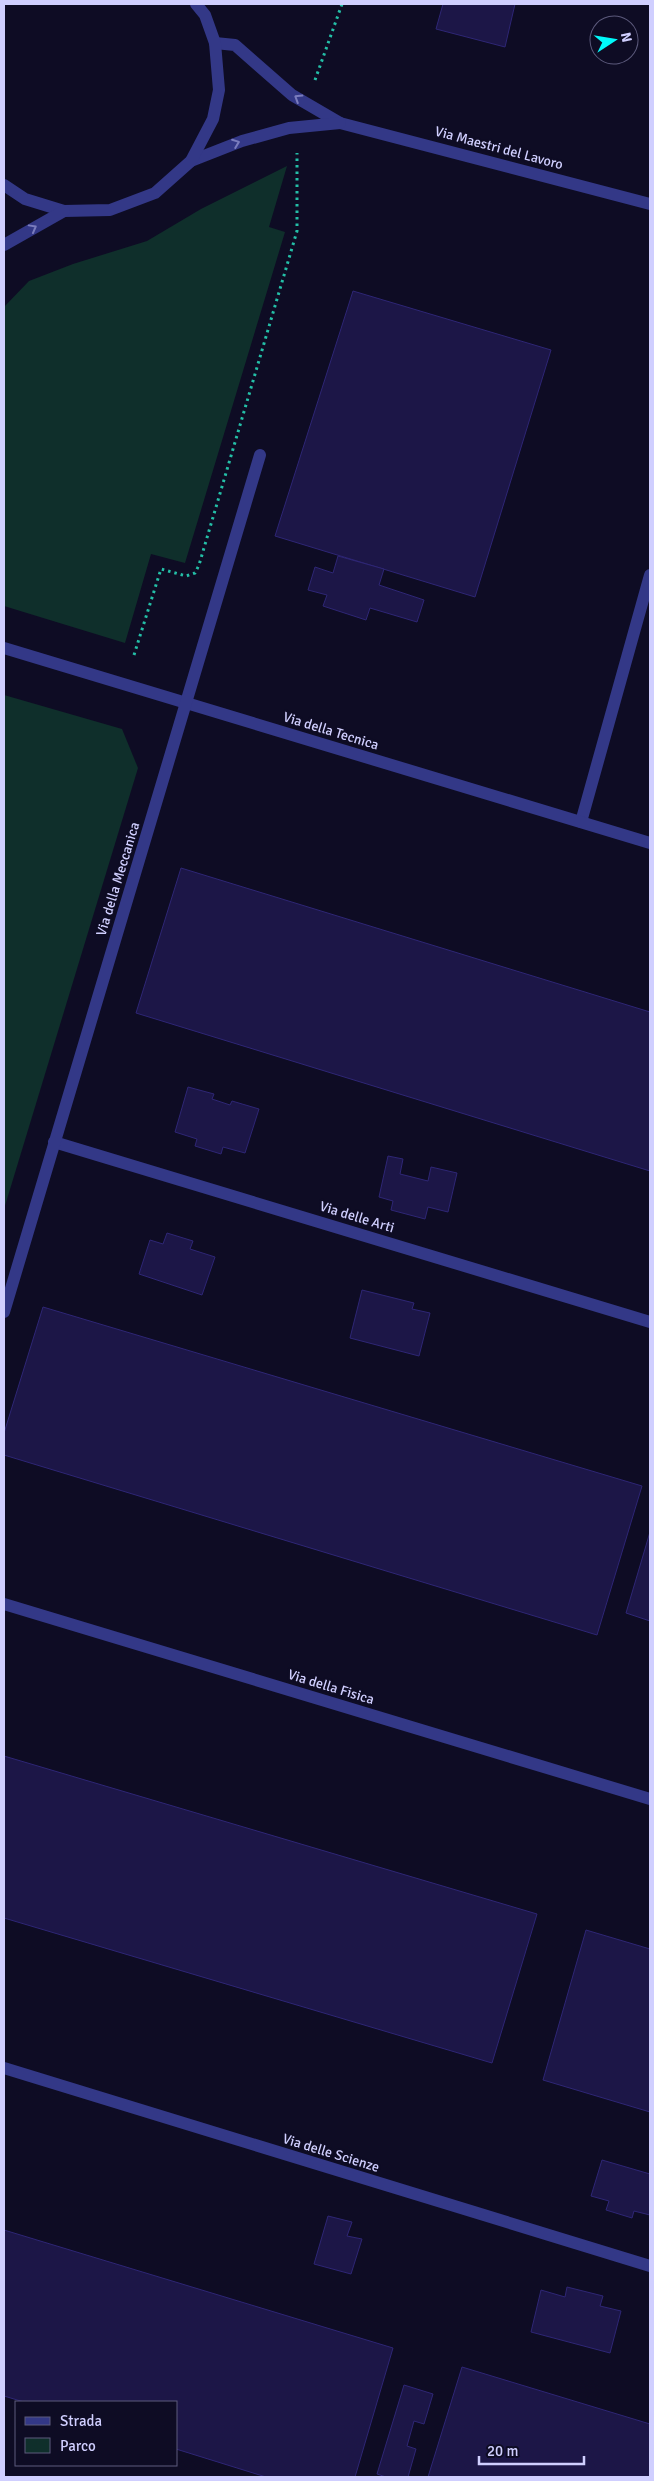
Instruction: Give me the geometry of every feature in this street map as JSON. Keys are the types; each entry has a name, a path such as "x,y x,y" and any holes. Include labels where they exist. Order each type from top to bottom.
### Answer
{"street":[{"path":"4,185 25,199 64,211 110,210 156,193 191,161 213,119 219,90 215,43 204,15 196,4"},
{"name":"Via Maestri del Lavoro","path":"215,43 235,45 292,95 340,123 650,204"},
{"name":"Via Maestri del Lavoro","path":"191,161 242,141 289,128 340,123"},
{"path":"4,245 64,211"},
{"name":"Via della Meccanica","path":"4,1312 260,455"},
{"path":"581,822 650,575"},
{"name":"Via della Tecnica","path":"4,648 650,843"},
{"name":"Via delle Arti","path":"54,1142 650,1322"},
{"name":"Via della Fisica","path":"4,1604 650,1799"},
{"name":"Via delle Scienze","path":"4,2068 650,2266"}],"path":[{"path":"314,82 342,4"},
{"path":"134,655 161,568 186,576 195,573 199,565 298,231 297,153"}],"green space":[{"path":"287,166 269,227 285,232 185,563 151,554 125,643 4,606 4,307 29,281 73,264 147,241 201,209"},
{"path":"4,695 122,729 138,768 4,1209"}],"building":[{"path":"443,4 515,4 505,47 436,29"},
{"path":"353,291 551,350 475,597 275,536"},
{"path":"338,556 384,569 379,585 424,600 417,622 370,608 366,620 323,606 327,595 308,590 315,567 333,573"},
{"path":"181,868 650,1012 650,1171 136,1013"},
{"path":"188,1087 214,1094 212,1099 230,1105 232,1101 259,1109 245,1153 223,1147 221,1154 195,1146 197,1139 175,1132"},
{"path":"388,1156 403,1159 400,1174 428,1181 431,1167 457,1173 448,1212 428,1207 425,1219 391,1210 393,1201 379,1197"},
{"path":"167,1233 193,1241 190,1249 215,1257 202,1295 139,1274 150,1240 163,1244"},
{"path":"362,1290 414,1303 412,1309 430,1313 419,1356 350,1338"},
{"path":"43,1307 642,1486 597,1635 4,1455 4,1433"},
{"path":"650,1532 650,1621 626,1613"},
{"path":"4,1756 537,1914 492,2063 4,1918"},
{"path":"586,1930 650,1949 650,2112 543,2080"},
{"path":"602,2160 650,2174 650,2215 634,2211 632,2218 606,2210 609,2201 591,2196"},
{"path":"328,2216 352,2222 347,2236 362,2239 351,2274 314,2264"},
{"path":"4,2230 393,2348 355,2477 266,2477 178,2450 178,2401 21,2401 4,2396"},
{"path":"567,2287 603,2296 600,2306 621,2311 610,2353 531,2332 541,2290 565,2297"},
{"path":"462,2367 650,2424 650,2477 428,2477"},
{"path":"404,2385 433,2394 424,2424 414,2421 407,2446 416,2449 408,2477 386,2477 377,2474"}]}
